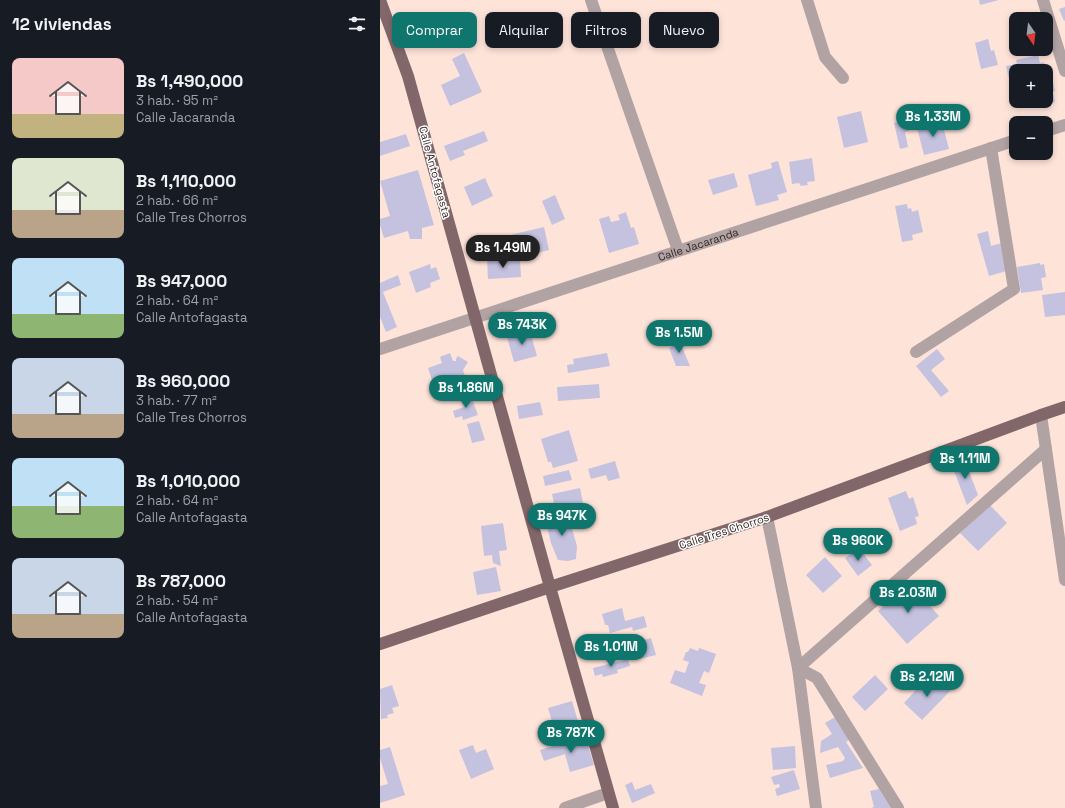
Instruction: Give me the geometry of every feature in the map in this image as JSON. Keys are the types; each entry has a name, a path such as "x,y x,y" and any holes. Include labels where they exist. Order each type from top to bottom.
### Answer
{"main road":[{"name":"Calle Antofagasta","path":"380,0 408,76 613,808"},
{"name":"Calle Tres Chorros","path":"380,644 767,517 1065,407"}],"street":[{"path":"591,0 678,250"},
{"path":"807,0 825,57 843,78"},
{"path":"1043,0 1065,71"},
{"path":"1053,129 1065,125"},
{"name":"Calle Jacaranda","path":"380,349 1009,142"},
{"path":"916,352 1014,289 991,148"},
{"path":"1041,415 1065,580"},
{"path":"798,668 1046,449"},
{"path":"767,517 798,668 816,808"},
{"path":"798,668 817,678 898,808"},
{"path":"565,808 608,793"}],"building":[{"path":"979,0 999,0 980,5"},
{"path":"1065,7 1065,20 1064,21 1059,9"},
{"path":"988,39 991,51 994,50 998,65 981,69 975,43"},
{"path":"464,53 482,92 450,106 441,85 460,76 452,59"},
{"path":"1038,56 1040,63 1044,62 1045,64 1017,64 1016,60"},
{"path":"1009,65 1009,79 1006,66"},
{"path":"1053,92 1055,102 1053,102"},
{"path":"861,111 868,142 844,148 837,117"},
{"path":"907,120 909,131 905,132 908,147 900,149 894,123"},
{"path":"942,122 949,149 924,155 917,128"},
{"path":"484,131 488,141 463,151 465,155 450,161 444,146"},
{"path":"406,134 410,146 380,156 380,142"},
{"path":"812,158 815,181 807,182 808,185 801,186 799,183 792,184 789,162"},
{"path":"778,161 787,192 777,195 779,200 756,206 748,175 772,168 771,163"},
{"path":"418,170 434,225 422,228 422,239 410,239 408,231 384,238 380,225 380,219 390,216 380,181"},
{"path":"734,173 738,187 713,195 708,180"},
{"path":"485,178 493,196 472,206 464,187"},
{"path":"555,195 565,219 552,225 542,201"},
{"path":"907,204 908,209 911,208 912,212 918,210 923,232 912,235 913,240 902,242 895,206"},
{"path":"626,212 631,228 634,227 639,244 609,253 599,219 609,216 611,222 620,220 618,215"},
{"path":"544,227 549,250 529,255 528,252 521,254 519,244 508,247 506,236"},
{"path":"988,231 991,246 1002,243 1010,270 989,276 977,234"},
{"path":"487,259 501,259 501,261 520,260 521,277 488,279"},
{"path":"1040,263 1040,265 1044,264 1046,277 1041,278 1043,290 1021,293 1017,267"},
{"path":"430,264 431,269 436,267 440,279 430,283 431,287 416,293 409,272"},
{"path":"398,275 401,285 383,292 397,327 386,332 380,317 380,283"},
{"path":"1065,292 1065,315 1045,317 1042,295"},
{"path":"530,331 537,356 514,362 507,337"},
{"path":"678,338 690,366 676,366 669,348 675,345 673,340"},
{"path":"937,349 945,359 931,370 949,391 941,397 916,366"},
{"path":"450,353 453,361 456,361 458,356 468,362 463,370 466,379 450,384 448,378 433,383 428,368 442,363 440,357"},
{"path":"607,353 610,366 568,373 567,365 574,364 573,359"},
{"path":"599,384 600,398 558,401 557,387"},
{"path":"471,396 478,415 463,420 462,416 455,418 453,411 464,407 461,400"},
{"path":"540,402 543,415 519,419 517,406"},
{"path":"479,421 485,440 472,443 467,424"},
{"path":"569,430 578,461 553,468 551,462 548,462 541,439"},
{"path":"964,458 978,495 967,505 951,463"},
{"path":"615,461 620,478 608,481 606,475 591,479 588,469"},
{"path":"569,470 572,480 545,486 543,476"},
{"path":"580,488 583,503 555,509 552,494"},
{"path":"906,491 909,499 913,497 919,516 915,517 917,524 900,531 888,498"},
{"path":"990,505 1007,523 978,551 960,533"},
{"path":"567,512 577,546 576,559 568,561 558,560 551,543 545,518"},
{"path":"503,523 507,550 499,551 501,566 493,563 492,555 484,556 481,526"},
{"path":"859,548 872,565 858,576 845,558"},
{"path":"825,557 842,576 823,593 806,575"},
{"path":"496,567 501,591 477,595 473,572"},
{"path":"910,583 939,616 907,644 878,611"},
{"path":"622,608 625,621 644,616 647,627 633,631 632,627 610,633 608,625 605,625 602,614"},
{"path":"651,638 656,655 635,660 634,656 629,657 626,645"},
{"path":"690,648 698,651 699,648 716,654 709,673 704,671 699,683 706,685 702,696 670,683 675,670 685,673 689,662 683,660 686,652 688,652"},
{"path":"628,659 630,666 617,670 618,673 603,677 602,674 595,676 593,668"},
{"path":"875,675 888,689 865,711 852,697"},
{"path":"926,679 934,686 940,680 951,690 922,720 904,703"},
{"path":"392,685 399,706 392,708 394,713 387,715 388,718 381,719 380,689"},
{"path":"572,701 582,735 558,742 548,708"},
{"path":"835,717 850,739 846,742 863,768 830,778 826,765 843,761 845,758 838,747 820,753 821,741 832,734 825,723"},
{"path":"585,736 594,765 570,772 565,754 544,761 540,750"},
{"path":"473,745 476,753 486,749 494,769 471,779 459,750"},
{"path":"795,746 796,768 773,770 771,748"},
{"path":"390,747 405,795 380,803 380,786 388,784 380,758 380,750"},
{"path":"794,770 800,789 777,796 775,789 780,787 779,784 774,785 771,777"},
{"path":"632,782 635,790 651,784 655,793 632,803 625,785"},
{"path":"879,789 891,808 871,808 874,807 870,791"}]}
